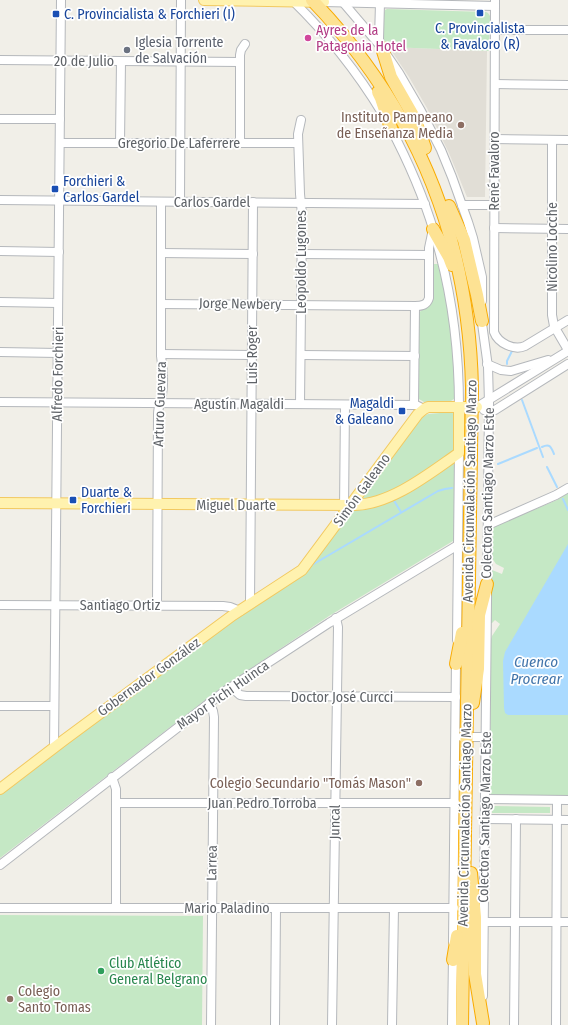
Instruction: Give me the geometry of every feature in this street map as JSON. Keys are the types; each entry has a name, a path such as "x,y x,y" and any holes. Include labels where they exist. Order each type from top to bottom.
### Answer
{"highway":[{"name":"Avenida Circunvalación Santiago Marzo","path":"318,1 381,85 426,168 439,202 455,253 464,294 472,376 469,408 470,541 465,738 462,1025"},
{"name":"Avenida Circunvalación Santiago Marzo","path":"318,1 358,42 380,72 400,103 424,148 449,206 462,251 471,296 476,353 469,408 473,706 465,738 471,872 468,1025"},
{"path":"337,27 349,50 379,94 392,131"},
{"path":"382,48 390,74 415,119 424,148"},
{"path":"449,206 464,240 482,321"},
{"path":"433,229 452,265 459,294 462,317 469,340"},
{"path":"456,664 463,627 463,574 470,541"},
{"path":"473,706 478,669 479,615 487,584"},
{"path":"453,960 458,930 459,880 465,849"},
{"path":"471,872 475,914 474,974 483,1024"}],"main road":[{"path":"204,0 318,1"},
{"name":"Agustín Magaldi","path":"418,407 469,408"},
{"name":"Simón Galeano","path":"302,570 346,508 418,414 418,407"},
{"name":"Colectora Santiago Marzo Este","path":"459,453 469,408"},
{"name":"Miguel Duarte","path":"0,503 251,505 346,508 371,503 399,492 423,478 459,453"},
{"name":"Gobernador González","path":"0,790 54,748 240,611 302,570"}],"street":[{"name":"Alfredo Forchieri","path":"54,748 61,0"},
{"path":"180,202 181,0"},
{"name":"Colectora Santiago Marzo Este","path":"293,1 322,31 370,94 392,131 411,170 425,204 448,283 454,318 458,366 469,408"},
{"path":"318,1 380,3 495,3"},
{"name":"Colectora Santiago Marzo Este","path":"342,1 382,48 428,124 446,164 470,227 482,277 482,321 489,400 483,1024"},
{"path":"380,3 379,38 382,48"},
{"name":"René Favaloro","path":"495,3 495,335 500,341 513,348 521,348 555,328"},
{"path":"495,30 568,30"},
{"path":"240,143 240,62 241,51 245,44"},
{"name":"20 de Julio","path":"0,60 240,62"},
{"path":"120,143 121,61"},
{"path":"495,84 568,85"},
{"path":"0,119 60,119"},
{"name":"Leopoldo Lugones","path":"300,404 302,214 298,132 301,120"},
{"path":"494,139 568,140"},
{"name":"Nicolino Locche","path":"552,140 552,312 555,328 568,350"},
{"name":"Gregorio De Laferrere","path":"60,143 298,143"},
{"name":"Carlos Gardel","path":"0,200 425,204"},
{"name":"Arturo Guevara","path":"157,605 158,412 159,403 162,397 163,365 161,354 161,202"},
{"name":"Luis Roger","path":"250,604 253,202"},
{"path":"462,205 494,205"},
{"path":"494,228 568,229"},
{"path":"418,407 415,356 415,306 424,304 429,299 429,255 433,229"},
{"path":"0,251 59,252"},
{"path":"161,253 253,254"},
{"path":"302,254 429,255"},
{"path":"0,302 58,303"},
{"name":"Jorge Newbery","path":"161,304 415,306"},
{"path":"555,328 568,320"},
{"path":"469,408 489,400 568,350"},
{"path":"0,352 58,353"},
{"path":"161,354 252,354"},
{"path":"301,355 415,356"},
{"path":"487,364 501,370 511,371 560,356"},
{"path":"469,408 489,411 495,410 568,364"},
{"name":"Agustín Magaldi","path":"0,402 300,404 418,407"},
{"path":"345,405 346,508"},
{"name":"Colectora Santiago Marzo Este","path":"452,1025 455,803 465,738 456,697 459,453"},
{"path":"488,525 556,495 568,488"},
{"name":"Mayor Pichi Huinca","path":"1,864 112,777 231,687 336,618 458,544"},
{"name":"Santiago Ortiz","path":"0,604 226,606 240,611"},
{"name":"Juncal","path":"332,1025 338,627 336,618"},
{"name":"Doctor José Curcci","path":"231,687 240,695 244,696 456,697"},
{"name":"Larrea","path":"209,703 214,717 211,1025"},
{"path":"0,706 54,706"},
{"path":"465,738 486,738"},
{"path":"112,777 116,787 116,908"},
{"path":"485,799 568,800"},
{"path":"556,1025 558,800"},
{"name":"Juan Pedro Torroba","path":"116,803 455,803"},
{"path":"485,819 568,820"},
{"path":"514,1025 516,819"},
{"name":"Mario Paladino","path":"0,908 454,908"},
{"path":"275,1025 276,908"},
{"path":"392,1025 394,908"},
{"path":"484,922 568,922"}],"shaded area":[{"name":"Instituto Pampeano de Enseñanza Media","path":"389,47 487,51 485,197 467,197 449,153 427,108"}],"green space":[{"path":"387,9 486,12 490,16 489,51 389,47 386,49 384,43 384,13"},
{"path":"434,264 438,264 439,266 450,315 454,358 455,398 451,401 424,402 419,399 418,396 419,313 430,306 432,301"},
{"path":"451,412 454,414 455,451 424,474 377,498 360,500 419,419 428,414"},
{"path":"454,462 455,537 453,541 329,616 217,691 0,858 0,795 70,741 248,610 300,577 352,510"},
{"path":"568,493 568,797 493,796 490,792 491,639 500,624 495,620 491,623 492,570 502,574 504,568 496,564 492,558 492,532 495,526 557,500"},
{"path":"492,806 550,807 550,813 492,813"},
{"name":"Club Atlético General Belgrano","path":"0,915 203,916 202,1025 0,1025"}],"water":[{"name":"Cuenco Procrear","path":"568,544 568,715 508,715 505,713 504,708 503,661 505,652"}],"waterway":[{"path":"507,364 513,349"},
{"path":"522,400 543,457"},
{"path":"542,447 547,445 550,446 554,454"},
{"path":"498,464 537,448"},
{"path":"547,467 557,487"},
{"path":"312,565 438,491 452,488"},
{"path":"393,499 401,512"},
{"path":"563,499 568,510"}],"place":[{"name":"C. Provincialista & Favaloro (R)","path":"480,13"},
{"name":"C. Provincialista & Forchieri (I)","path":"56,14"},
{"name":"Ayres de la Patagonia Hotel","path":"308,38"},
{"name":"Iglesia Torrente de Salvación","path":"127,50"},
{"name":"Instituto Pampeano de Enseñanza Media","path":"461,125"},
{"name":"Forchieri & Carlos Gardel","path":"55,189"},
{"name":"Magaldi & Galeano","path":"402,411"},
{"name":"Duarte & Forchieri","path":"73,500"},
{"name":"Colegio Secundario \"Tomás Mason\"","path":"419,783"},
{"name":"Club Atlético General Belgrano","path":"101,971"},
{"name":"Colegio Santo Tomas","path":"10,999"}]}
